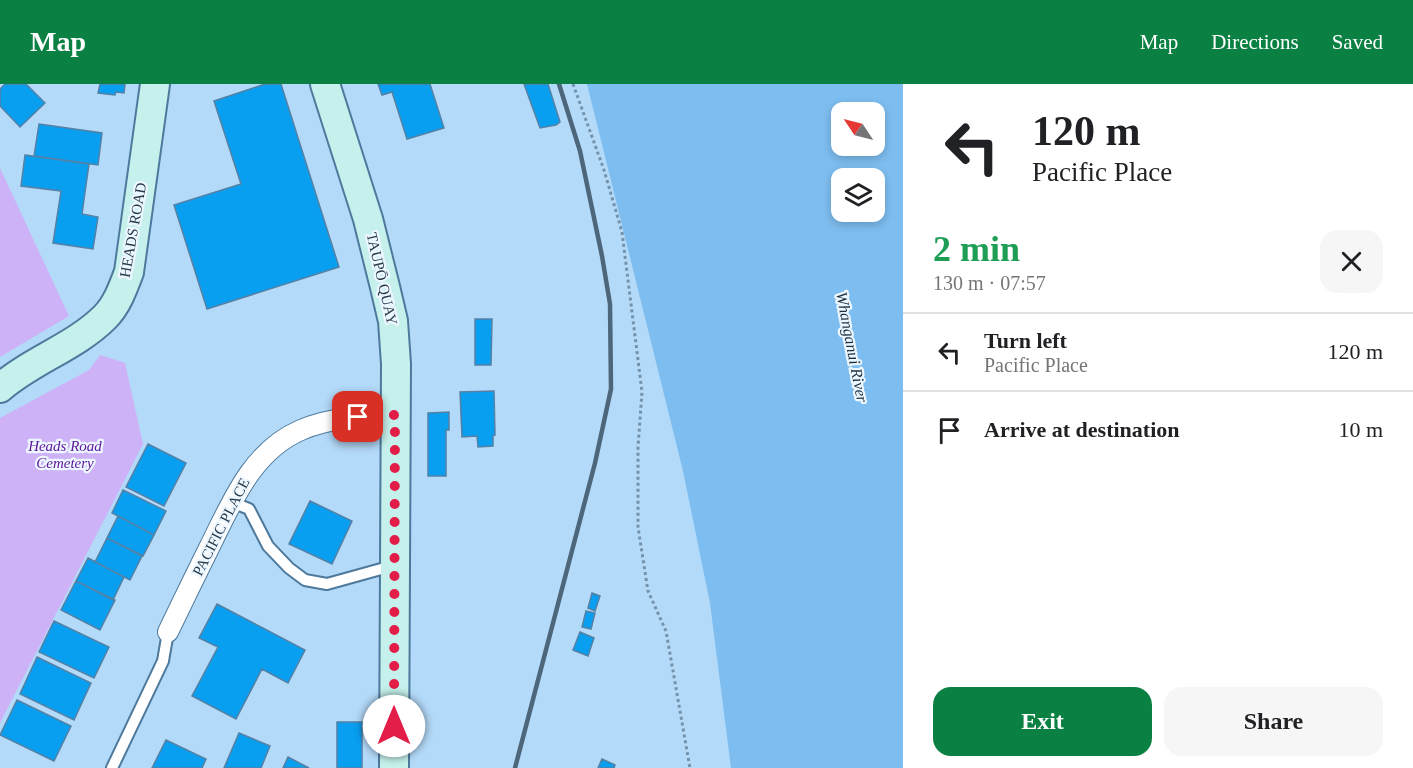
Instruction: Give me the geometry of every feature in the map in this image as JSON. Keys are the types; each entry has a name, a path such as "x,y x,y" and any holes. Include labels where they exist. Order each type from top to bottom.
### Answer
{"street":[{"name":"HEADS ROAD","path":"0,388 43,358 84,335 105,317 120,294 129,272 155,84"},
{"name":"TAUPŌ QUAY","path":"325,84 368,219 393,321 396,364 394,768"},
{"name":"PACIFIC PLACE","path":"168,632 243,481 257,463 284,439 301,429 342,418 395,415"}],"lane":[{"path":"232,502 249,509 268,546 289,568 305,580 327,584 394,565"},
{"path":"112,768 162,661 168,632"}],"path":[{"path":"573,84 604,170 622,232 642,392 638,447 638,527 648,591 666,631 690,768"}],"green space":[{"path":"0,168 69,316 0,357"},
{"name":"Heads Road Cemetery","path":"100,355 125,363 143,444 0,723 0,418 89,370"}],"water":[{"name":"Whanganui River","path":"587,84 903,84 903,768 731,768 710,603 683,471"}],"building":[{"path":"5,84 26,84 45,103 20,127 0,106 0,89"},
{"path":"100,84 125,84 124,93 116,92 115,95 98,93"},
{"path":"265,84 281,84 339,267 207,309 174,205 241,184 214,101"},
{"path":"378,84 430,84 444,128 407,139 392,92 382,95"},
{"path":"524,84 548,84 560,122 540,128"},
{"path":"39,124 102,133 98,165 34,156"},
{"path":"25,155 89,164 82,214 98,217 93,249 53,243 61,191 21,186"},
{"path":"475,319 492,319 491,365 475,365"},
{"path":"494,391 493,446 478,447 477,436 462,437 460,392"},
{"path":"449,412 449,430 446,430 446,476 428,476 428,413"},
{"path":"148,444 186,463 164,506 126,487"},
{"path":"123,490 166,511 154,535 112,513"},
{"path":"310,501 352,521 332,564 289,544"},
{"path":"118,516 154,535 143,556 107,538"},
{"path":"107,538 142,556 130,580 95,562"},
{"path":"88,558 124,577 113,600 76,581"},
{"path":"76,581 115,600 100,630 61,610"},
{"path":"592,593 600,596 595,611 588,608"},
{"path":"217,604 305,650 288,683 262,669 236,719 192,696 218,647 199,638"},
{"path":"586,611 595,613 591,629 582,627"},
{"path":"54,621 109,647 94,678 39,652"},
{"path":"580,632 594,638 588,656 573,650"},
{"path":"37,657 91,683 74,720 20,694"},
{"path":"17,700 71,726 54,761 0,735"},
{"path":"337,722 362,722 362,768 337,768"},
{"path":"239,733 270,746 261,768 224,768"},
{"path":"166,740 206,759 202,768 152,768"},
{"path":"288,757 309,768 283,768"},
{"path":"602,759 615,765 614,768 598,768"}],"railway":[{"path":"515,768 595,463 611,389 610,304 602,256 580,151 559,84"}],"route":[{"path":"358,417 395,415 394,726"}]}
